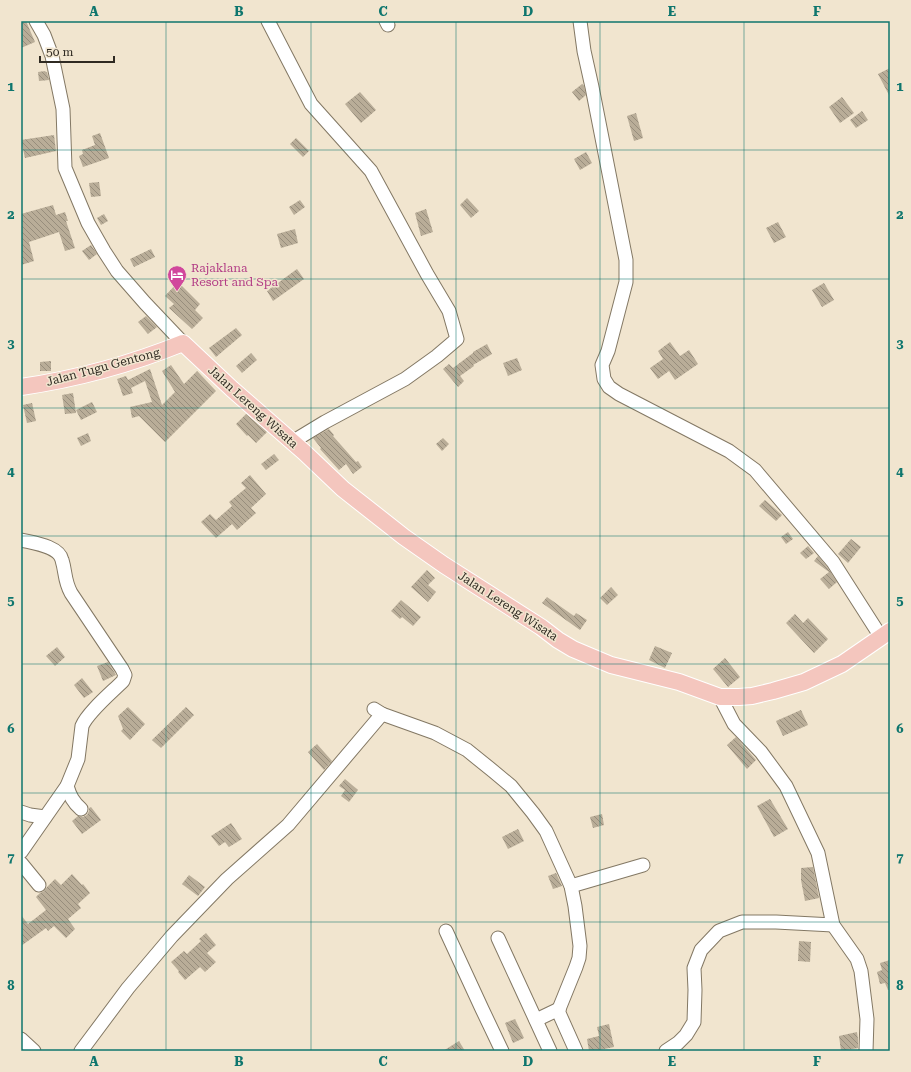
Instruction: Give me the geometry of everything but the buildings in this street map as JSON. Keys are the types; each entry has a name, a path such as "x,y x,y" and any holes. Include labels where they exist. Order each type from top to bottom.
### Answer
{"main road":[{"name":"Jalan Tugu Gentong","path":"21,386 60,380 116,366 161,352 183,343"},
{"name":"Jalan Lereng Wisata","path":"183,343 343,489 404,537 444,565 541,627 558,640 573,649 611,665 679,682 720,697 752,696 804,682 842,664 886,634"}],"street":[{"path":"36,21 44,34 52,56 63,109 65,168 88,223 117,271 183,343"},
{"path":"268,21 311,104 372,171 427,274 449,311 457,338 437,356 404,379 325,422 292,442"},
{"path":"580,21 584,51 626,260 626,282 608,351 602,365 604,379 609,387 619,394 729,451 755,470 833,562 854,593 886,634"},
{"path":"21,540 48,547 54,550 61,557 66,583 71,593 125,675 123,681 84,722 82,726 78,759 67,786 21,852"},
{"path":"720,697 734,724 761,752 786,786 818,853 833,925 857,959 861,971 867,1019 866,1051"},
{"path":"81,1051 128,988 172,936 227,879 288,825 378,712 435,733 467,750 511,786 546,831 571,886 578,930 580,952 576,967 559,1009 576,1051"},
{"path":"67,786 69,795 75,804 81,809"},
{"path":"21,812 45,817"},
{"path":"21,863 39,885"},
{"path":"571,886 643,866"},
{"path":"666,1051 678,1043 686,1035 694,1022 694,968 701,950 719,931 742,922 833,925"},
{"path":"446,931 502,1051"},
{"path":"498,938 550,1051"},
{"path":"536,1020 559,1009"},
{"path":"21,1039 34,1051"}],"place":[{"name":"Rajaklana Resort and Spa","path":"177,292"}]}
